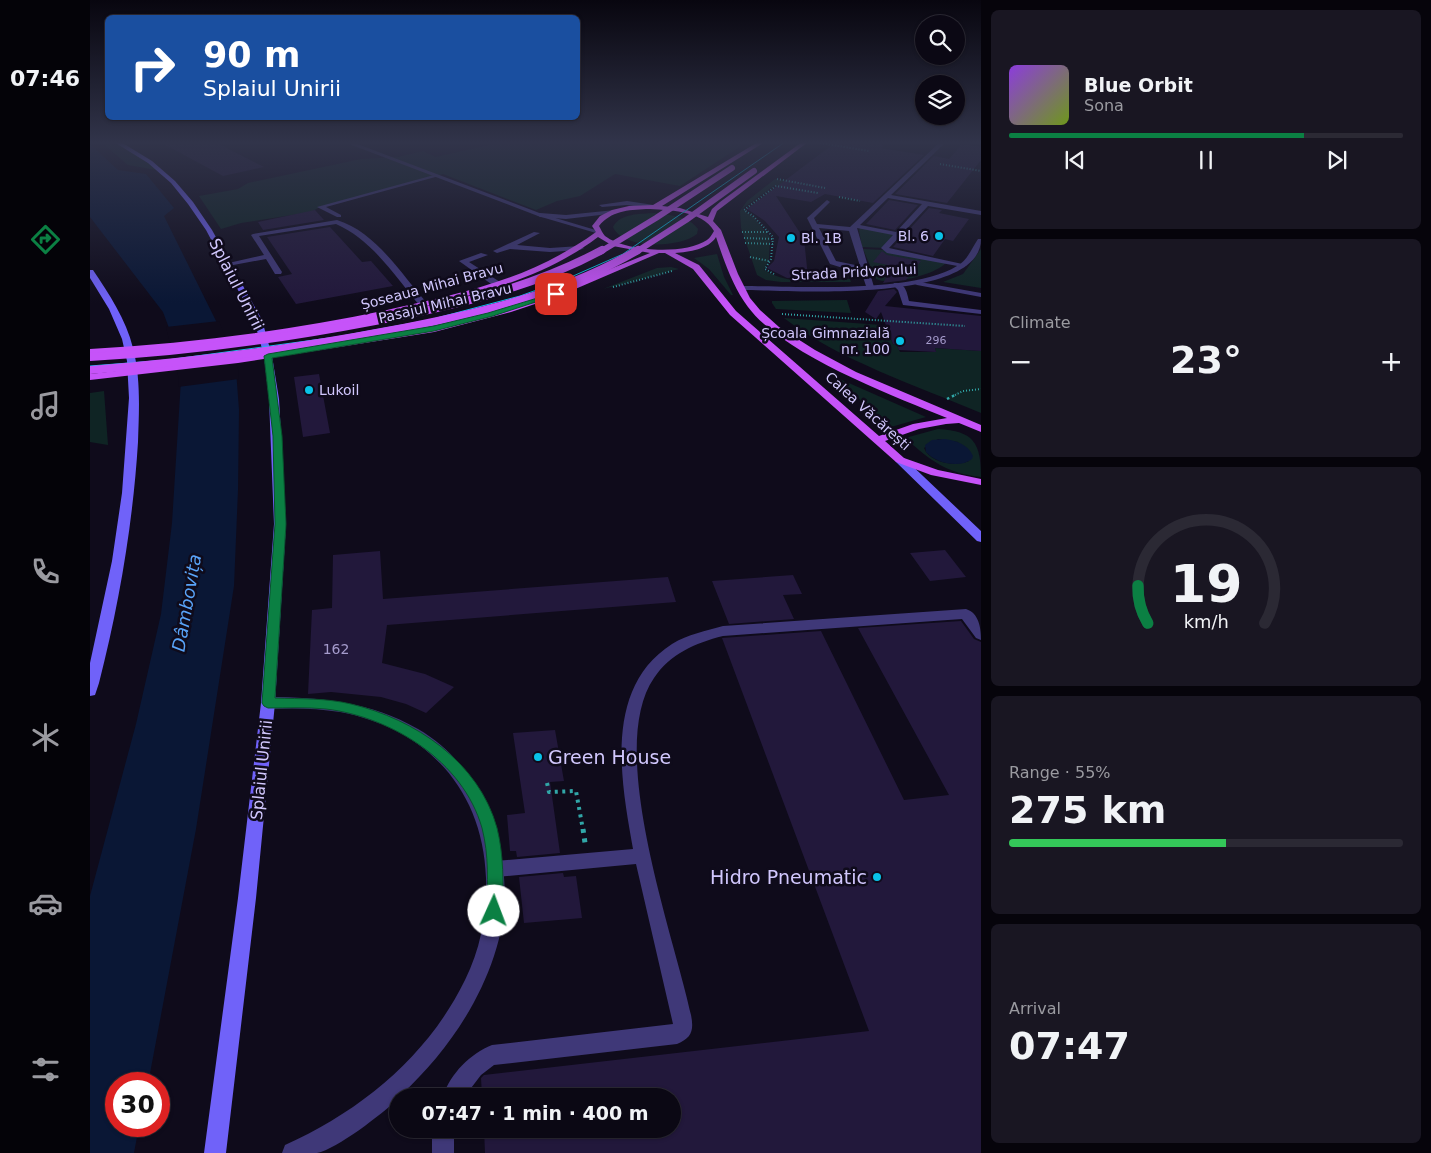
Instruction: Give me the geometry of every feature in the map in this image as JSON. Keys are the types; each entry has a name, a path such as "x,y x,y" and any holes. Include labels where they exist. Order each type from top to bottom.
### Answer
{"main road":[{"name":"Splaiul Unirii","path":"185,196 204,221 256,316 263,335 268,356 277,436 280,524 268,703 247,898 215,1153"},
{"path":"654,207 673,196"},
{"name":"Pasajul Mihai Bravu","path":"90,357 225,345 312,332 421,312 520,285 572,265 610,246 688,196"},
{"name":"Pasajul Mihai Bravu","path":"90,370 247,354 328,342 431,323 520,300 586,275 634,252 716,196"},
{"path":"615,212 654,207 687,212 710,221 719,205 732,196"},
{"path":"599,215 595,226 597,232 609,241 624,247 663,251 686,250 704,245 714,238 717,231"},
{"name":"Calea Văcărești","path":"710,221 717,231 741,288 764,319 800,345 854,374 981,429"},
{"name":"Șoseaua Mihai Bravu","path":"129,349 263,335 364,318 424,305 541,269 580,248 597,232"},
{"path":"90,377 268,356 419,332 473,320 556,294 663,251"},
{"name":"Calea Văcărești","path":"663,251 696,267 733,313 879,440 981,538"},
{"path":"90,272 117,317 129,349 133,373 133,425 126,519 112,594 90,691"},
{"path":"90,352 129,349"},
{"path":"879,440 915,426 942,421 961,421"},
{"path":"900,460 935,473 981,482"}],"street":[{"path":"339,216 320,207 362,196"},
{"path":"489,196 540,215 597,232"},
{"path":"854,227 886,196 981,213"},
{"path":"827,202 810,218 833,262 843,266 863,269"},
{"path":"599,215 594,211 596,208 611,204 627,203 654,207"},
{"path":"927,203 885,248 963,265"},
{"path":"540,215 560,217 599,215 615,212"},
{"path":"278,272 255,236 256,234 331,222 340,223 367,240 424,305"},
{"path":"814,226 854,227 898,234"},
{"path":"854,227 863,269 870,287"},
{"path":"497,251 536,233"},
{"name":"Strada Pridvorului","path":"741,288 870,287 917,283 938,278 963,265 981,241"},
{"path":"509,247 555,250 580,248"},
{"path":"484,254 463,261 497,284"},
{"path":"228,264 268,257"},
{"path":"917,283 981,295"},
{"path":"897,285 902,289 906,303 981,312"},
{"path":"459,1088 473,1069 485,1058 492,1055 677,1034 682,1029 642,856 629,762 631,718 640,688 649,672 675,647 694,637 723,631 966,614 981,635"},
{"path":"268,703 326,704 352,709 384,720 417,736 450,762 473,790 489,827 496,869 494,911 485,956 464,1001 436,1046 396,1087 350,1124 311,1146 292,1153"},
{"path":"496,869 642,856"},
{"path":"443,1138 443,1153"}],"path":[{"path":"763,196 744,210 754,216 773,239 769,261 765,269 780,278"},
{"path":"838,197 878,204"},
{"path":"742,232 769,232"},
{"path":"744,238 773,239"},
{"path":"745,243 773,244"},
{"path":"750,257 769,261"},
{"path":"607,289 679,269"},
{"path":"779,314 971,327"},
{"path":"940,403 963,391 981,390"},
{"path":"547,783 549,792 576,791 589,861"}],"green space":[{"path":"199,196 362,196 320,207 311,212 241,223 221,229"},
{"path":"499,196 580,196 557,201 536,210"},
{"path":"754,196 760,196 742,209 753,217 770,237 769,258 764,270 774,275 795,280 850,279 851,282 781,282 766,280 757,275 741,228 740,211"},
{"path":"654,213 689,221 698,229 697,234 689,239 666,244 639,243 628,240 613,227 616,222 626,217"},
{"path":"861,227 896,234 885,248 862,247 859,230"},
{"path":"863,249 885,250 946,263 932,272 923,275 902,280 883,281 876,279"},
{"path":"981,249 981,288 943,282 963,274"},
{"path":"717,254 724,277 733,295 709,269 694,258"},
{"path":"671,267 679,269 603,289 657,268"},
{"path":"847,300 851,313 776,309 772,303 772,301"},
{"path":"784,318 882,325 900,352 936,352 935,348 981,351 981,413 853,359 805,333"},
{"path":"833,376 926,417 891,427"},
{"path":"104,391 108,445 90,442 90,393"},
{"path":"938,429 950,430 967,436 977,447 981,465 981,477 958,472 940,465 905,438","holes":["938,439 958,442 969,461 957,464 937,460 927,453 924,448"]}],"water":[{"name":"Dâmbovița","path":"90,196 164,196 174,208 164,216 219,327 236,370 239,410 234,586 196,829 150,1072 105,1072 105,1137 137,1137 134,1153 90,1153 90,896 136,724 161,614 172,523 181,380 172,336 163,312 90,217"},
{"path":"945,439 965,446 971,452 972,459 961,464 954,464 942,462 926,452 925,445 932,440"}],"pier":[{"path":"219,321 238,369 239,379 178,387 179,380 166,327"}],"building":[{"path":"765,196 822,196 811,202 776,196 804,239 808,277 787,278 767,268 774,261 779,237 765,221 747,209"},
{"path":"835,196 881,196 873,203"},
{"path":"905,196 953,196 947,203"},
{"path":"889,200 918,205 895,230 866,224"},
{"name":"Bl. 6","path":"929,208 942,210 939,213 969,219 953,241 945,239 933,256 893,247"},
{"path":"315,210 324,220 263,230 258,222"},
{"path":"330,227 362,262 371,261 393,286 296,304 278,277 292,274 267,237"},
{"path":"882,251 887,255 921,261 906,280 883,283 893,266 873,262"},
{"path":"894,289 897,292 885,306 981,316 981,351 935,348 936,352 899,350 897,345 893,344 881,312 876,319 865,312 878,291"},
{"path":"319,374 330,433 303,437 294,377"},
{"path":"945,550 966,577 930,581 910,553"},
{"path":"380,551 383,599 668,577 676,602 387,625 382,663 425,674 454,687 426,713 406,704 381,697 331,692 308,694 312,610 332,608 333,555"},
{"path":"793,575 802,594 783,595 794,619 729,624 712,581"},
{"path":"961,621 974,639 981,642 981,1153 485,1153 484,1138 681,1138 681,1088 482,1088 481,1078 484,1075 869,1031 722,638 821,631 904,800 949,795 858,628"},
{"path":"555,730 564,781 550,782 560,853 517,857 516,851 510,851 507,815 525,813 513,733"},
{"path":"563,873 564,877 576,876 582,918 524,923 519,877"}],"tram line":[{"path":"90,366 167,360 336,337 429,320 520,296 564,280 623,254 707,196"}],"place":[{"name":"Bl. 6","path":"939,236"},
{"name":"Bl. 1B","path":"791,238"},
{"name":"Școala Gimnazială nr. 100","path":"900,341"},
{"name":"Lukoil","path":"309,390"},
{"name":"Green House","path":"538,757"},
{"name":"Hidro Pneumatic","path":"877,877"}],"route":[{"path":"494,911 496,869 489,827 473,790 450,762 417,736 384,720 352,709 326,704 268,703 280,524 277,436 268,356 434,329 491,315 556,294"}]}
